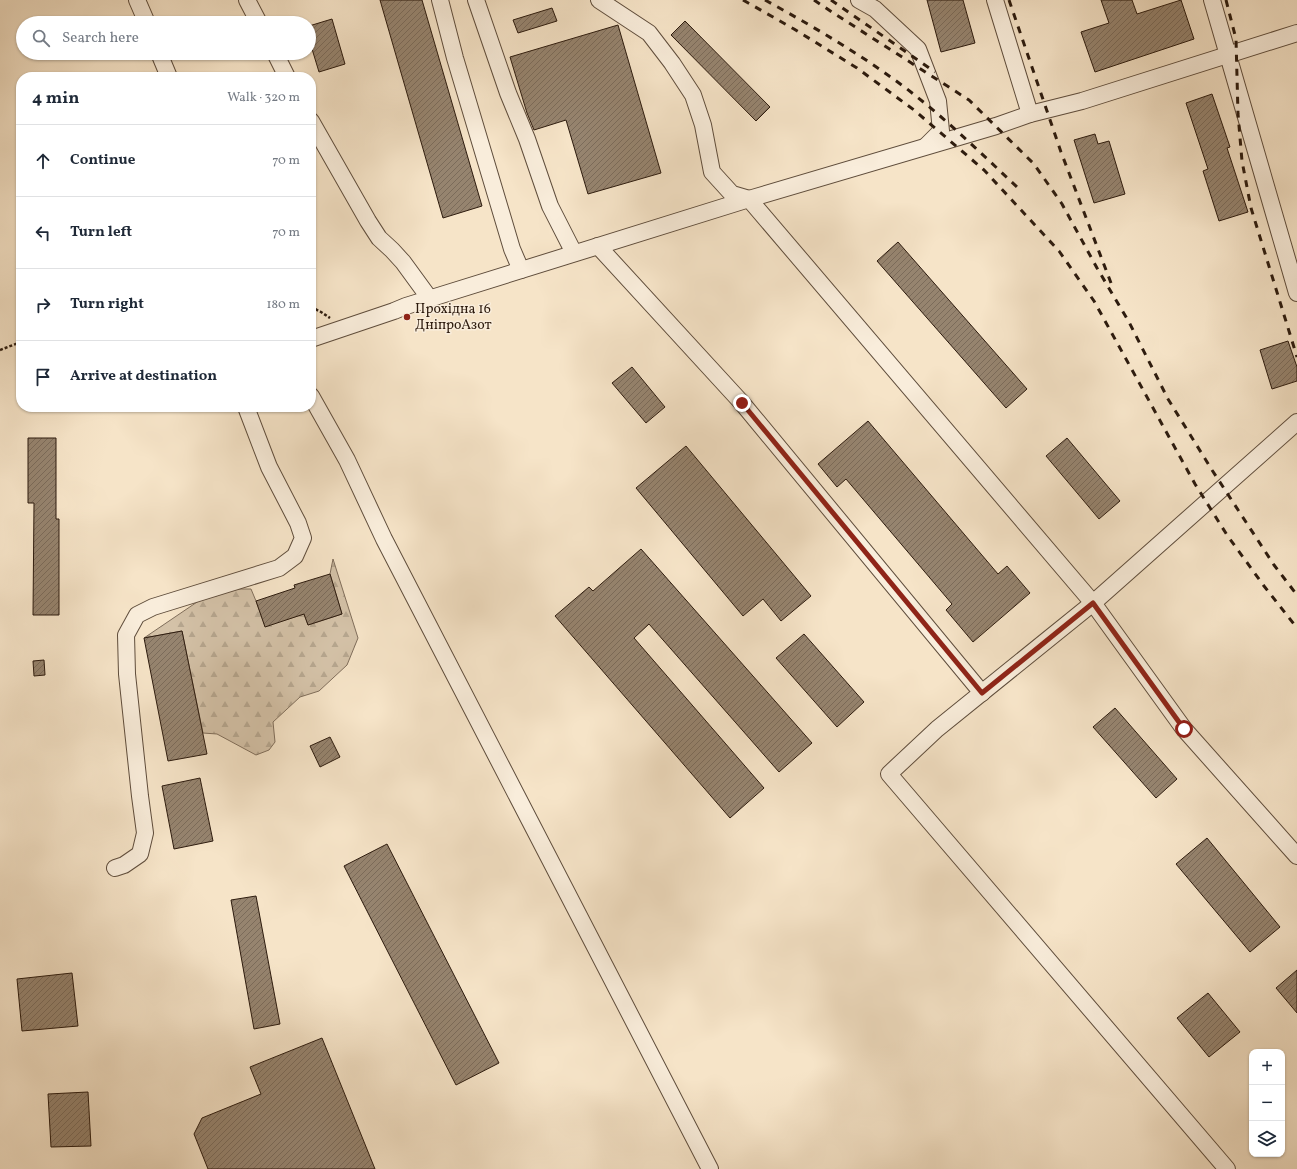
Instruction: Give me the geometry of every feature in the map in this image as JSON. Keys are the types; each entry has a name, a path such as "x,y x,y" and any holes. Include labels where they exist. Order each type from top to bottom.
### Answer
{"street":[{"path":"137,0 144,16"},
{"path":"247,0 255,16"},
{"path":"440,0 512,249 521,270"},
{"path":"476,0 508,93 527,139 550,206 574,253"},
{"path":"599,0 649,33 672,63 693,95 703,126 712,172 732,194 749,200 1093,603 1184,729 1297,856"},
{"path":"859,0 873,4 918,49 938,101 941,131 924,147"},
{"path":"995,0 1030,114"},
{"path":"1212,0 1229,54 1297,293"},
{"path":"316,336 574,253 996,126 1030,114 1082,101 1297,32"},
{"path":"162,60 167,72"},
{"path":"278,60 284,72"},
{"path":"316,130 379,238 392,250 430,299"},
{"path":"598,246 742,403 982,693"},
{"path":"316,405 347,460 384,539 710,1169"},
{"path":"115,868 124,865 140,854 145,833 127,674 126,635 137,615 153,607 279,568 295,556 303,538 298,523 270,467 248,412"},
{"path":"1227,1169 889,774 937,729 1093,603 1297,422"}],"path":[{"path":"0,350 16,344"}],"green space":[{"path":"333,559 358,638 347,665 319,691 300,697 273,722 275,742 269,750 256,755 217,734 203,733 182,631 144,638 200,600 226,589 251,589 265,626 304,614 308,625 342,614 330,574"}],"building":[{"path":"380,0 422,0 482,206 443,218"},
{"path":"927,0 963,0 975,43 941,52"},
{"path":"1101,0 1132,0 1137,14 1181,0 1194,39 1095,72 1081,32 1109,23"},
{"path":"552,8 557,21 518,33 513,20"},
{"path":"332,19 345,64 319,72 315,60 316,24"},
{"path":"685,21 770,107 756,121 671,35"},
{"path":"618,25 661,173 588,194 566,120 534,130 527,113 510,57"},
{"path":"1212,94 1230,147 1227,148 1248,212 1219,221 1203,171 1208,169 1186,103"},
{"path":"1095,134 1098,144 1109,141 1125,194 1094,203 1074,140"},
{"path":"898,242 1027,389 1006,408 877,261"},
{"path":"1288,341 1297,367 1297,381 1272,389 1260,350"},
{"path":"632,367 665,407 646,423 612,383"},
{"path":"868,421 998,574 1007,566 1030,593 973,642 946,610 952,604 846,479 837,487 818,464"},
{"path":"28,438 56,438 56,519 59,519 59,615 33,615 34,503 28,503"},
{"path":"1067,438 1120,501 1099,519 1046,456"},
{"path":"686,446 811,596 781,621 763,599 743,616 636,488"},
{"path":"641,549 812,743 779,772 649,624 634,638 764,788 730,818 555,616 589,587 593,591"},
{"path":"330,574 342,614 308,625 304,614 265,627 256,601 295,588 294,585"},
{"path":"182,631 207,754 168,761 144,638"},
{"path":"804,634 864,702 837,727 776,658"},
{"path":"44,660 45,675 34,676 33,661"},
{"path":"1115,708 1177,779 1156,798 1093,727"},
{"path":"330,737 340,757 320,767 310,746"},
{"path":"200,778 213,841 174,849 162,786"},
{"path":"1207,838 1280,927 1250,952 1176,864"},
{"path":"387,844 499,1063 456,1085 344,866"},
{"path":"256,896 280,1024 254,1029 231,900"},
{"path":"1297,970 1297,1013 1276,988"},
{"path":"72,973 78,1026 22,1031 17,979"},
{"path":"1208,993 1240,1032 1209,1057 1177,1018"},
{"path":"322,1038 375,1169 208,1169 194,1134 202,1118 261,1094 250,1067"},
{"path":"88,1092 91,1146 51,1147 48,1094"}],"railway":[{"path":"743,0 794,29 857,68 914,110 984,170 1059,251 1094,301 1195,484 1227,535 1297,628"},
{"path":"765,0 838,42 907,89 950,125 1018,188"},
{"path":"814,0 969,100 1034,164 1062,204 1129,322 1168,399 1274,565 1297,595"},
{"path":"831,0 935,72"},
{"path":"1009,0 1061,152 1111,283"},
{"path":"1226,0 1236,39 1238,114 1242,161 1251,208 1297,357"}],"place":[{"name":"Прохідна 16 ДніпроАзот","path":"407,317"}],"route":[{"path":"742,403 982,693 1093,603 1184,729"}]}
